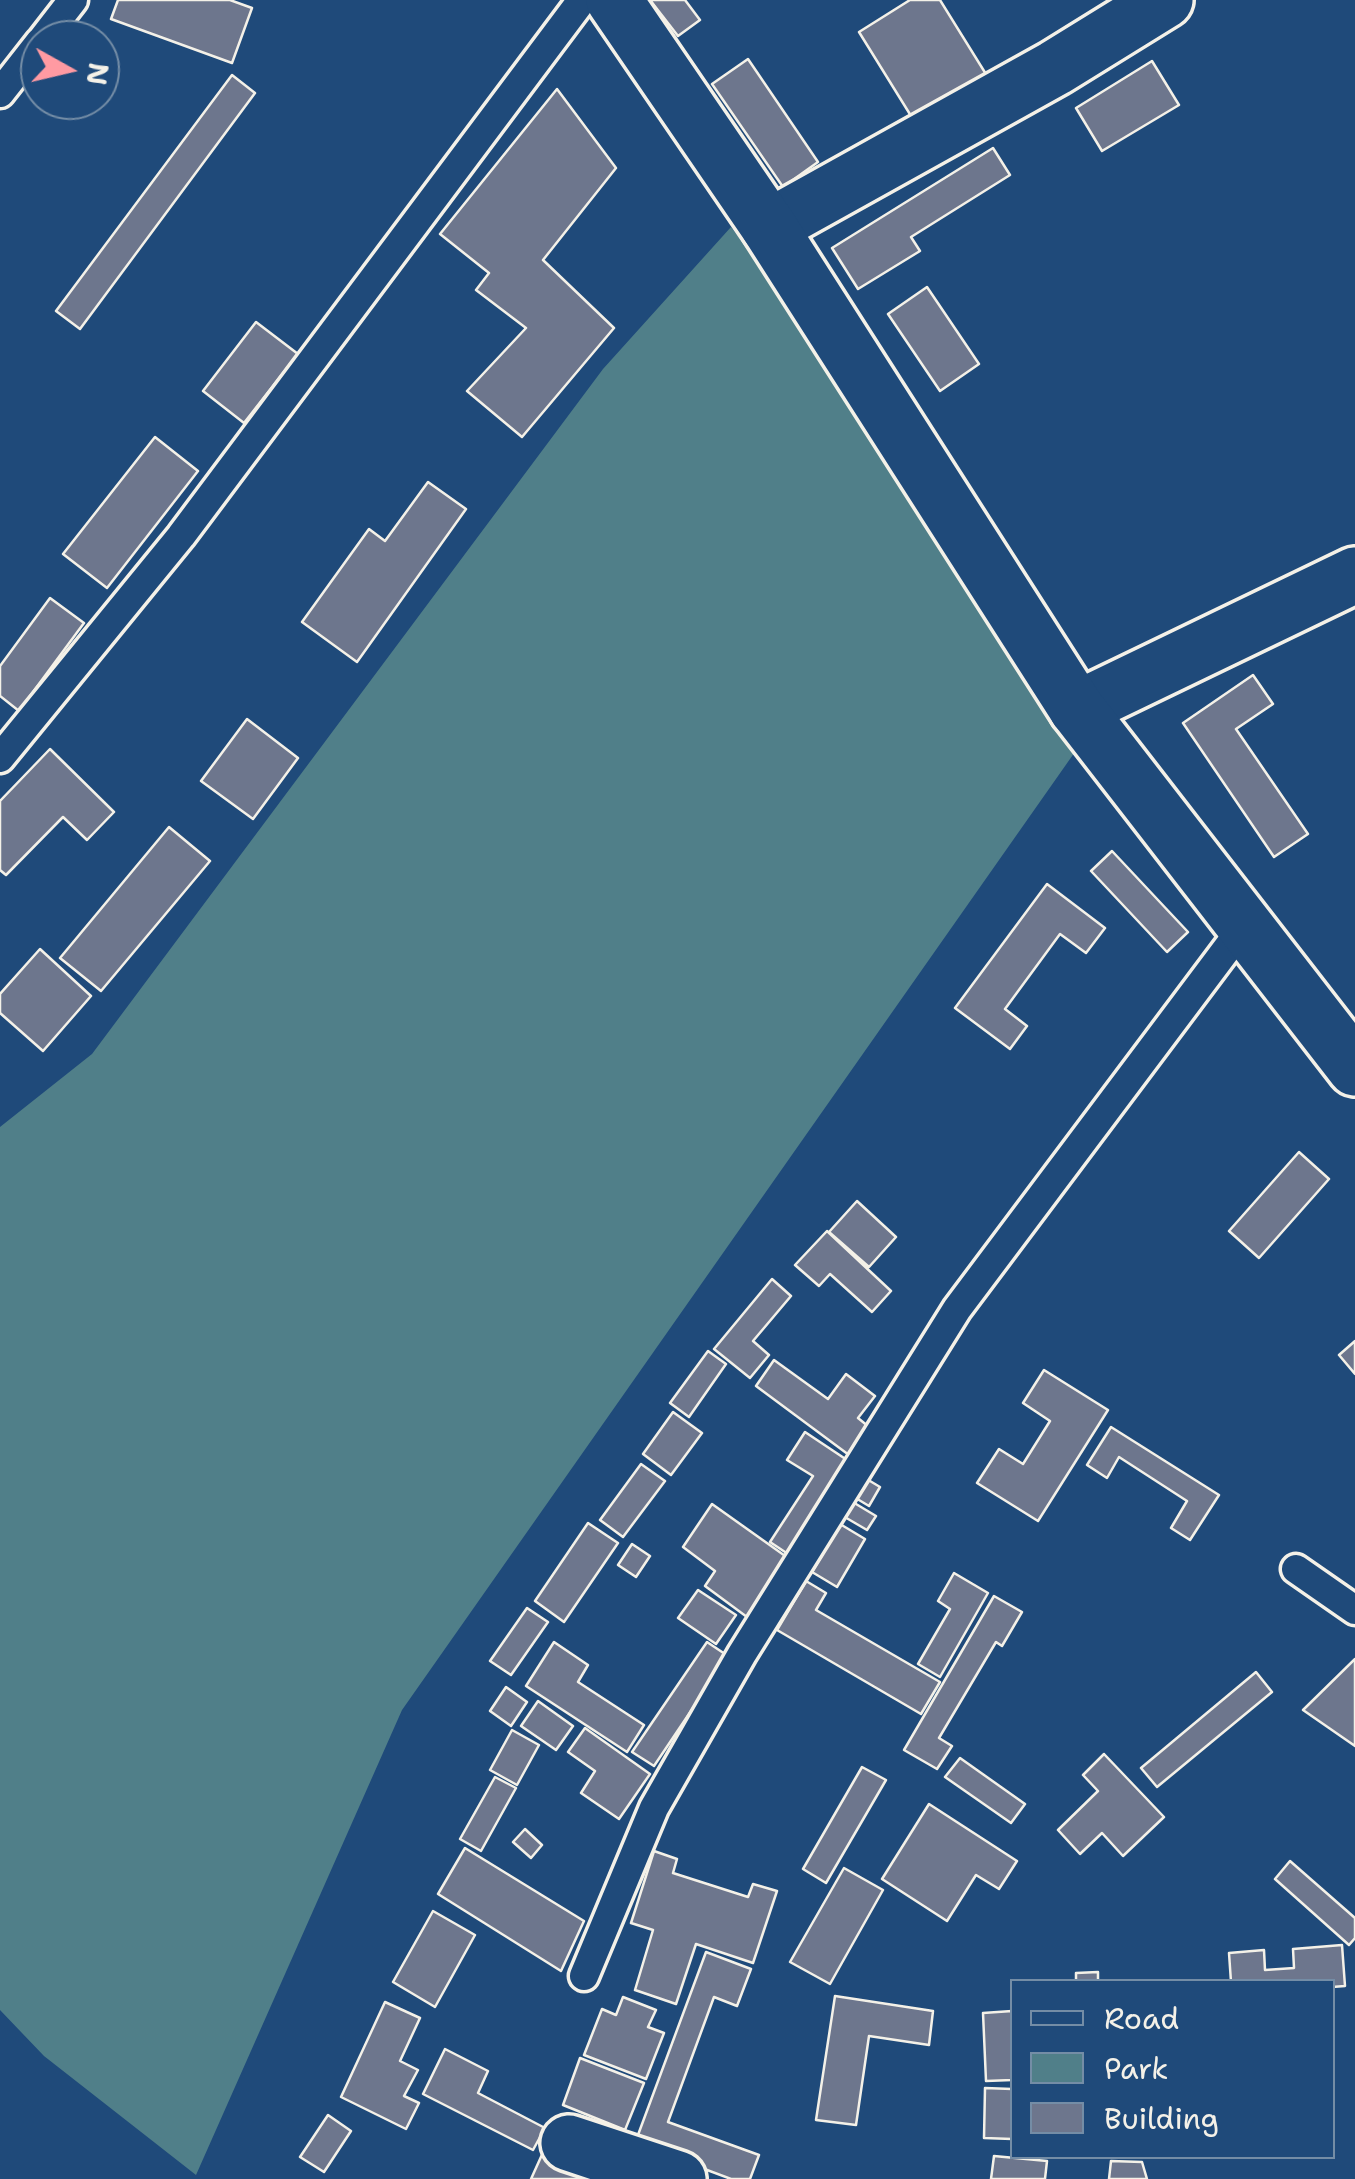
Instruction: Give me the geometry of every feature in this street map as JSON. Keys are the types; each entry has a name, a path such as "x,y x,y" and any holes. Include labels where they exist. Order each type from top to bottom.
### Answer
{"street":[{"path":"614,0 768,227 1076,709 1355,1068"},
{"path":"768,227 1055,68 1166,0"},
{"path":"1076,709 1355,575"},
{"path":"568,2143 678,2179"}],"lane":[{"path":"57,20 73,0"},
{"path":"0,758 180,536 582,0"},
{"path":"0,93 20,68"},
{"path":"584,1976 654,1808 742,1654 957,1309 1244,926"},
{"path":"1296,1568 1355,1610"}],"green space":[{"path":"731,227 1103,712 402,1710 196,2175 44,2056 0,2010 0,1127 92,1054 603,369"}],"building":[{"path":"118,0 230,0 252,8 232,63 111,19"},
{"path":"650,0 685,0 700,20 678,36"},
{"path":"910,0 940,0 989,79 916,124 859,32"},
{"path":"748,59 818,162 783,187 712,84"},
{"path":"1152,61 1179,105 1102,151 1076,108"},
{"path":"232,75 255,93 80,329 56,311"},
{"path":"557,89 616,168 543,260 614,328 522,437 467,391 526,328 476,290 489,273 440,234"},
{"path":"993,148 1010,175 911,237 920,251 858,289 832,248"},
{"path":"927,287 979,364 940,391 888,314"},
{"path":"256,322 298,354 244,423 203,391"},
{"path":"155,437 198,471 107,588 63,554"},
{"path":"428,482 466,509 357,662 302,622 369,529 385,541"},
{"path":"50,598 84,623 19,711 0,696 0,666"},
{"path":"1253,675 1273,704 1236,729 1308,834 1274,857 1183,723"},
{"path":"247,719 298,758 253,819 201,781"},
{"path":"50,749 114,812 87,840 63,817 6,875 0,870 0,801"},
{"path":"169,827 210,861 101,991 60,958"},
{"path":"1112,851 1188,932 1167,952 1091,871"},
{"path":"1047,884 1105,928 1086,953 1060,934 1005,1009 1027,1026 1010,1049 955,1008"},
{"path":"40,949 91,996 43,1051 0,1013 0,994"},
{"path":"1299,1152 1329,1179 1259,1258 1229,1231"},
{"path":"857,1201 896,1237 869,1267 829,1232"},
{"path":"827,1231 891,1291 872,1312 830,1274 819,1286 795,1265"},
{"path":"772,1279 791,1296 753,1341 769,1355 750,1378 714,1349"},
{"path":"1355,1341 1355,1374 1339,1355"},
{"path":"708,1351 726,1364 689,1417 670,1403"},
{"path":"774,1360 828,1399 846,1374 875,1396 858,1418 869,1427 849,1455 756,1386"},
{"path":"1044,1370 1108,1410 1038,1521 977,1483 999,1449 1023,1464 1050,1421 1023,1403"},
{"path":"673,1412 702,1433 671,1475 643,1454"},
{"path":"1111,1427 1219,1495 1190,1540 1171,1528 1187,1501 1119,1457 1107,1478 1087,1465"},
{"path":"805,1432 853,1464 791,1556 770,1542 813,1476 787,1460"},
{"path":"641,1464 665,1481 623,1537 600,1520"},
{"path":"865,1478 880,1487 869,1506 854,1497"},
{"path":"851,1501 876,1516 867,1530 843,1516"},
{"path":"712,1504 788,1558 747,1617 705,1586 715,1571 683,1547"},
{"path":"588,1523 618,1543 564,1622 535,1601"},
{"path":"840,1524 865,1539 837,1587 812,1572"},
{"path":"632,1544 650,1556 636,1577 618,1565"},
{"path":"954,1573 988,1593 940,1677 918,1664 950,1609 938,1601"},
{"path":"806,1581 826,1593 816,1610 940,1682 921,1714 777,1630"},
{"path":"698,1590 736,1615 716,1644 678,1618"},
{"path":"994,1596 1022,1612 1002,1646 996,1642 939,1738 952,1746 937,1769 904,1750"},
{"path":"527,1608 548,1622 511,1675 490,1661"},
{"path":"554,1642 588,1665 578,1682 644,1725 627,1752 526,1686"},
{"path":"707,1642 728,1656 654,1766 632,1752"},
{"path":"1355,1659 1355,1746 1303,1710"},
{"path":"1256,1672 1272,1692 1157,1787 1141,1768"},
{"path":"506,1687 527,1702 511,1726 490,1711"},
{"path":"538,1701 573,1726 556,1750 521,1726"},
{"path":"585,1728 650,1774 619,1819 581,1793 595,1771 568,1752"},
{"path":"512,1730 539,1745 517,1785 490,1770"},
{"path":"1104,1754 1164,1817 1123,1856 1102,1833 1080,1854 1058,1830 1098,1791 1083,1775"},
{"path":"960,1758 1025,1804 1011,1823 945,1777"},
{"path":"862,1767 886,1780 826,1883 803,1869"},
{"path":"495,1777 516,1788 481,1851 460,1839"},
{"path":"929,1804 1017,1861 999,1889 976,1875 947,1921 882,1879"},
{"path":"525,1829 542,1845 531,1858 513,1842"},
{"path":"465,1848 584,1921 561,1971 438,1894"},
{"path":"654,1851 677,1859 673,1873 748,1897 753,1884 777,1891 753,1963 696,1944 676,2004 635,1990 653,1930 631,1923"},
{"path":"1290,1861 1355,1918 1355,1938 1349,1945 1275,1879"},
{"path":"844,1868 883,1890 830,1984 790,1962"},
{"path":"433,1911 475,1935 435,2007 393,1982"},
{"path":"1342,1945 1345,1986 1335,1987 1335,1979 1231,1979 1229,1953 1264,1950 1265,1970 1294,1968 1293,1949"},
{"path":"706,1952 751,1969 737,2006 714,1997 668,2122 759,2155 750,2179 731,2179 635,2143"},
{"path":"1098,1972 1098,1979 1076,1979 1076,1973"},
{"path":"835,1996 933,2011 929,2045 869,2036 856,2125 816,2120"},
{"path":"623,1997 656,2010 648,2027 664,2033 646,2079 584,2055 602,2009 616,2015"},
{"path":"385,2002 420,2018 400,2061 418,2070 404,2096 419,2103 406,2129 341,2097"},
{"path":"1010,2011 1010,2080 986,2081 983,2013"},
{"path":"445,2049 488,2071 478,2093 545,2128 533,2150 423,2094"},
{"path":"580,2058 644,2083 625,2130 563,2105"},
{"path":"985,2088 1010,2089 1010,2139 984,2138"},
{"path":"328,2115 351,2131 324,2172 300,2157"},
{"path":"545,2148 591,2170 587,2179 531,2179"},
{"path":"994,2156 1047,2161 1045,2179 991,2179"},
{"path":"1111,2161 1142,2162 1147,2179 1109,2179"}]}
